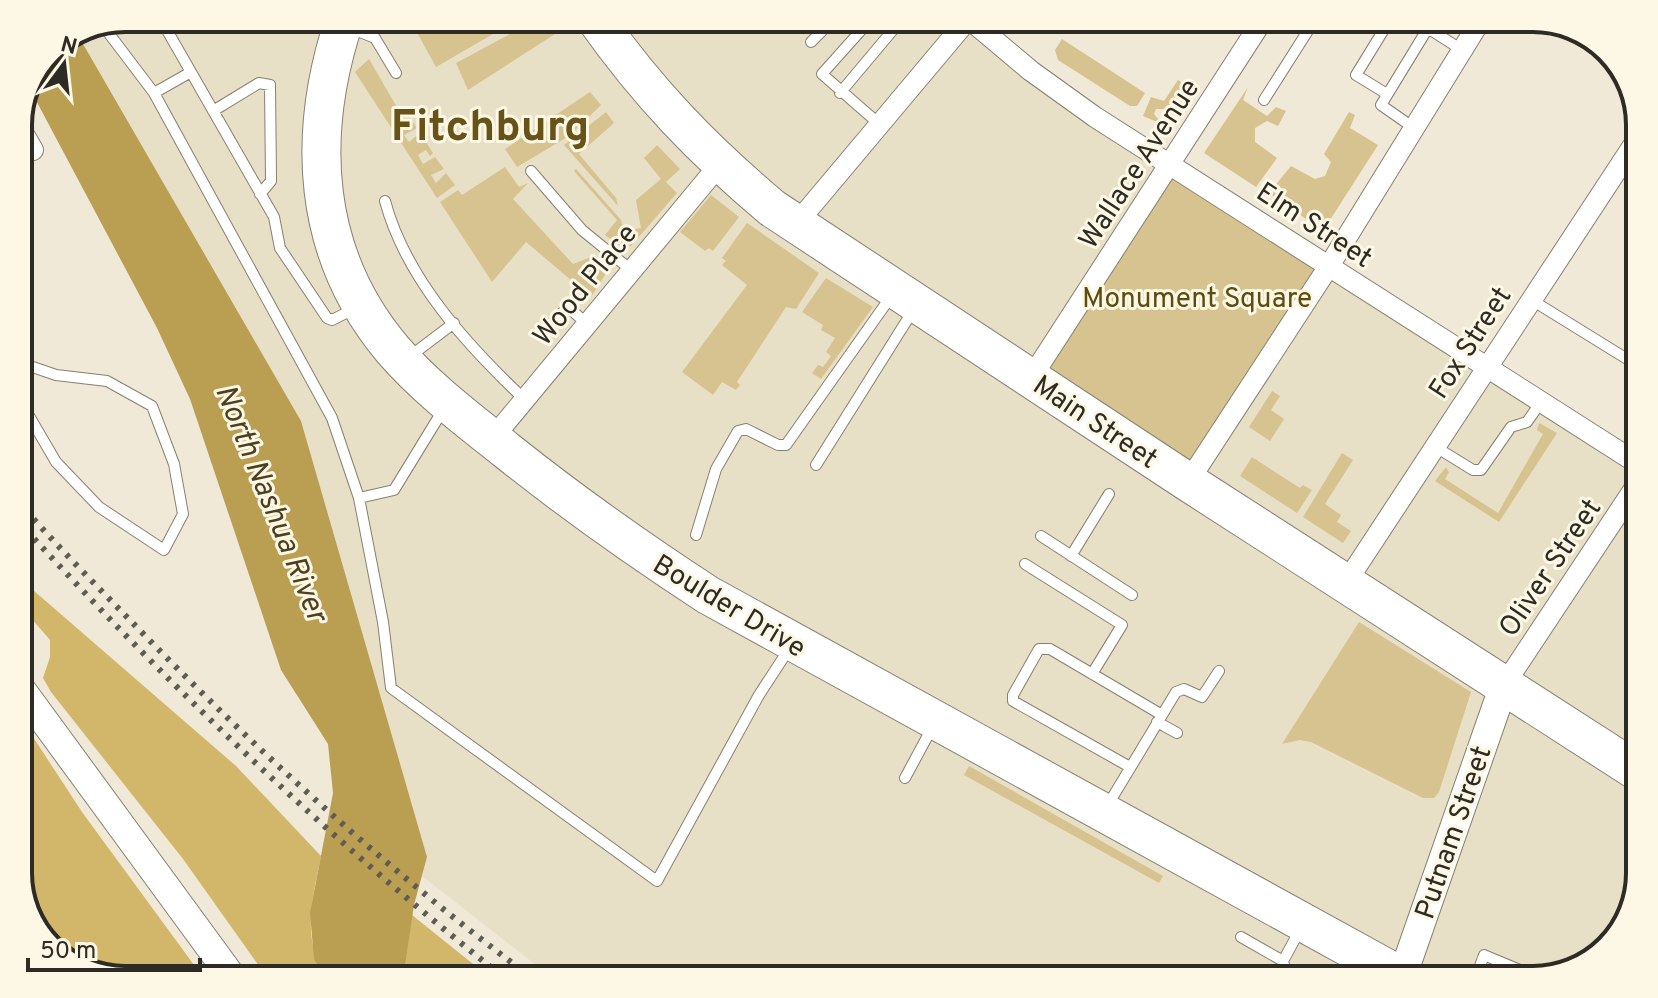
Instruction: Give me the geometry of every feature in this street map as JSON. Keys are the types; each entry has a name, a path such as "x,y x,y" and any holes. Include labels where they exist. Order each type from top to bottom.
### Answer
{"highway":[{"name":"Boulder Drive","path":"340,32 324,90 319,159 330,226 362,305 404,361 447,403 627,542 708,595 1381,966"},
{"name":"Main Street","path":"605,32 641,82 720,164 796,224 1188,482 1347,581 1626,764"}],"main road":[{"name":"Putnam Street","path":"1408,966 1504,685"},
{"path":"32,704 224,966"}],"street":[{"path":"796,224 956,32"},
{"name":"Elm Street","path":"985,32 1044,80 1626,456"},
{"name":"Wallace Avenue","path":"1031,378 1255,32"},
{"path":"1188,482 1329,266 1473,32"},
{"name":"Fox Street","path":"1347,581 1626,156"},
{"name":"Wood Place","path":"492,439 720,164"},
{"name":"Oliver Street","path":"1504,685 1626,501"}],"lane":[{"path":"168,32 274,217 280,248 327,318 340,317 362,305"},
{"path":"364,32 373,36 396,73"},
{"path":"811,42 821,32"},
{"path":"860,32 822,74 840,93 878,123"},
{"path":"840,93 891,32"},
{"path":"1264,100 1307,32"},
{"path":"1382,32 1356,75 1387,94"},
{"path":"1414,128 1381,105 1426,32"},
{"path":"1434,32 1462,50"},
{"path":"109,34 154,93 332,418 359,498 383,622 391,688 657,881 759,695 793,644"},
{"path":"154,93 191,72"},
{"path":"213,111 259,83 270,85 271,181 260,194"},
{"path":"531,171 582,230 631,270"},
{"path":"385,201 400,248 483,359 525,400"},
{"path":"816,465 906,297"},
{"path":"696,535 716,469 738,431 746,429 778,445 786,445 906,297"},
{"path":"1530,299 1626,358"},
{"path":"551,324 568,307 587,324"},
{"path":"404,361 454,323"},
{"path":"32,367 56,375 107,381 152,406 174,464 183,514 164,550 99,507 56,462 32,421"},
{"path":"1434,446 1473,470 1481,470 1511,427 1527,422 1541,402"},
{"path":"359,498 394,490 447,403"},
{"path":"1071,556 1109,494"},
{"path":"1041,536 1132,595"},
{"path":"1025,564 1122,625 1092,674"},
{"path":"1130,767 1012,698 1041,648 1092,674 1160,718 1177,733"},
{"path":"1103,813 1180,690 1202,697 1219,671"},
{"path":"905,778 935,721"},
{"path":"1284,966 1283,961 1303,923"},
{"path":"1241,937 1283,961"},
{"path":"1480,966 1484,955 1510,966"}],"shaded area":[{"path":"125,32 985,32 1031,71 1626,456 1626,873 1619,908 1607,929 1589,947 1557,963 1533,966 537,966 422,876 427,857 301,421 83,43 107,34"},
{"path":"32,589 236,766 321,856 311,920 311,935 320,966 259,966 183,859 51,692 43,678 50,657 50,640 32,619"},
{"path":"32,735 82,812 195,966 101,963 69,947 51,929 39,908 32,879"},
{"path":"412,915 476,966 405,966"}],"green space":[{"path":"417,32 497,32 436,67"},
{"path":"514,32 555,34 468,90 456,63"},
{"path":"1062,39 1145,93 1137,106 1130,106 1058,60 1055,50"},
{"path":"369,59 398,109 403,107 417,128 404,135 409,142 420,133 433,153 430,156 426,150 418,155 423,164 435,157 444,169 431,175 436,183 446,173 455,185 437,198 355,72"},
{"path":"1178,80 1191,89 1169,124 1163,109 1156,109 1154,114 1162,124 1143,116 1151,97 1164,101"},
{"path":"1248,87 1243,100 1267,116 1276,107 1286,111 1278,126 1267,121 1255,128 1255,142 1277,158 1256,187 1204,153"},
{"path":"590,92 601,105 569,136 517,167 505,149"},
{"path":"606,112 614,123 579,154 616,198 618,206 564,145"},
{"path":"1349,112 1355,115 1350,128 1378,145 1323,231 1269,193 1291,166 1315,179 1325,176 1331,162 1324,154"},
{"path":"657,145 680,169 666,182 677,193 631,246 620,246 605,235 617,220 574,171 576,169 621,220 624,231 641,228 636,200 661,179 644,158"},
{"name":"Monument Square","path":"1172,164 1329,266 1188,482 1031,378"},
{"path":"505,167 519,187 528,183 513,199 573,264 591,257 607,272 591,297 526,242 492,282 440,202 458,190 462,195"},
{"path":"711,195 739,217 713,251 709,248 705,251 680,232"},
{"path":"747,223 819,273 796,309 786,307 737,382 740,385 736,390 722,382 713,395 682,372 747,285 722,265 726,261 722,258"},
{"path":"826,278 873,307 821,379 812,373 818,365 823,367 831,356 826,352 835,338 821,330 823,325 802,312"},
{"path":"1272,391 1280,396 1271,410 1284,419 1270,441 1249,427"},
{"path":"1539,423 1557,433 1499,522 1435,481 1446,467 1449,472 1445,479 1498,513 1543,434 1537,430"},
{"path":"1342,453 1353,460 1325,504 1341,515 1337,522 1351,531 1343,543 1303,517"},
{"path":"1252,457 1300,488 1303,485 1312,490 1297,513 1240,476"},
{"path":"1359,622 1471,692 1439,792 1434,798 1423,798 1311,742 1300,740 1282,744"},
{"path":"969,766 1163,876 1159,883 964,775"}],"water":[{"name":"North Nashua River","path":"83,43 301,421 427,857 414,905 405,966 318,966 314,959 310,913 333,793 328,744 281,670 190,399 157,328 36,100 59,59"}],"railway":[{"path":"32,517 174,665 272,760 427,896 517,966"},
{"path":"32,536 133,643 253,761 378,873 490,966"}],"district":[{"name":"Fitchburg","path":"490,125"}]}
